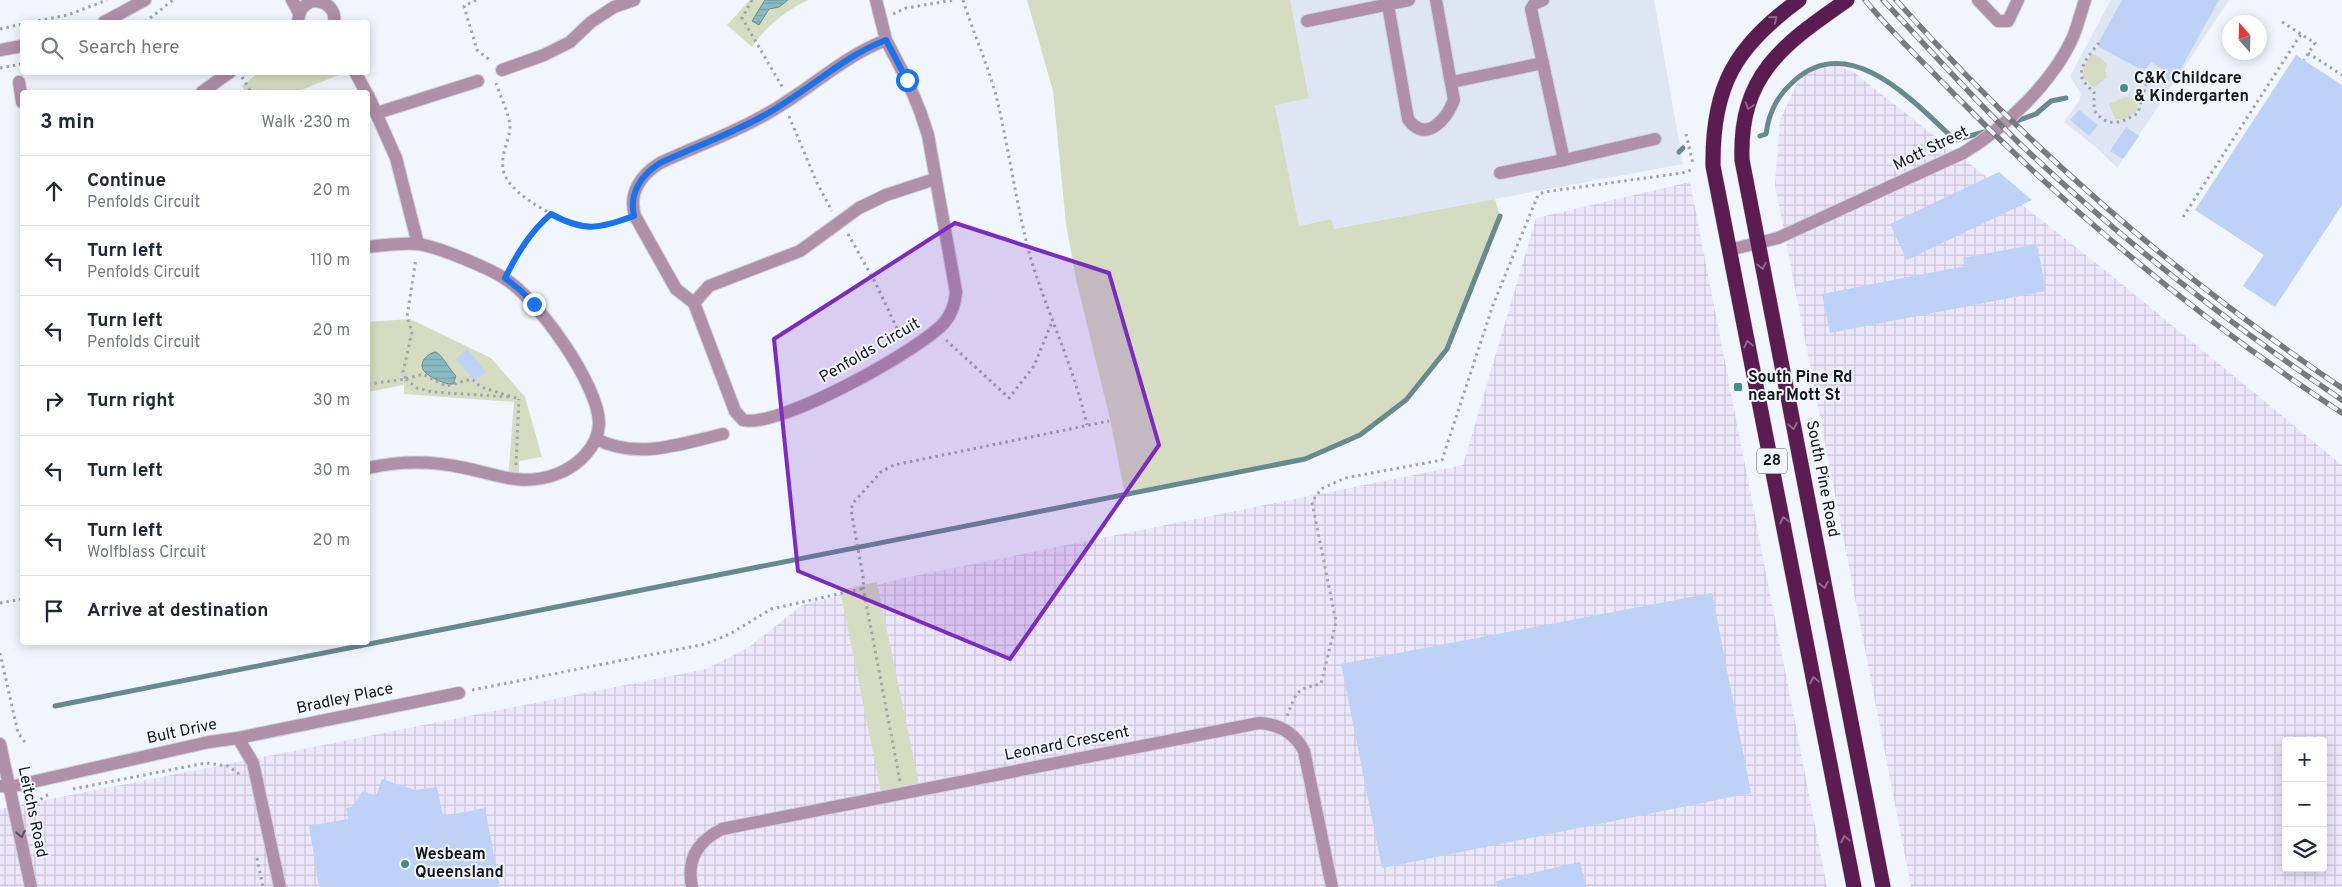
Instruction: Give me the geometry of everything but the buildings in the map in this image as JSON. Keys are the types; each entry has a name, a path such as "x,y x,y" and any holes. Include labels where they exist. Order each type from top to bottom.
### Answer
{"highway":[{"name":"28","path":"1799,0 1768,24 1751,41 1732,71 1719,102 1712,139 1713,166 1786,531 1854,887"},
{"name":"South Pine Road","path":"1848,0 1805,29 1780,51 1761,76 1748,108 1742,142 1742,160 1883,887"}],"street":[{"path":"108,20 145,0"},
{"path":"292,0 299,18"},
{"path":"502,70 544,55 570,42 591,22 614,8 634,0"},
{"name":"Penfolds Circuit","path":"634,216 676,289 694,303 735,410 743,420 750,422 758,421 821,398 860,379 899,356 937,330 952,313 956,292 928,135 920,111 886,40 876,0"},
{"path":"1307,21 1410,0"},
{"path":"1388,4 1408,119 1412,125 1422,130 1439,124 1450,110 1454,100 1436,0"},
{"path":"1978,0 1998,21 2008,21 2018,0"},
{"name":"Mott Street","path":"1729,250 1757,244 1794,231 1963,153 1983,141 2018,111 2039,88 2061,58 2073,37 2085,0"},
{"path":"1536,1 1531,9 1564,160"},
{"path":"299,18 307,3 326,2 334,13 334,20"},
{"path":"634,216 632,208 636,189 647,171 660,163 761,118 850,56 886,40"},
{"path":"0,50 20,46"},
{"path":"1452,82 1543,63"},
{"path":"205,90 226,75"},
{"path":"357,75 365,90"},
{"path":"377,113 478,81"},
{"path":"19,82 20,90"},
{"path":"370,100 396,158 418,244"},
{"path":"1500,173 1655,139"},
{"path":"694,303 709,286 800,251 858,208 886,195 935,179"},
{"path":"370,248 418,244 475,264 505,278 534,304 580,371 595,405 599,424 596,439 587,454 558,473 539,479 515,480 466,468 424,463 370,468"},
{"path":"596,439 623,449 646,451 663,449 723,434"},
{"name":"Bradley Place","path":"238,738 459,693"},
{"name":"Leonard Crescent","path":"692,887 690,864 697,848 710,835 736,825 1252,724 1265,724 1282,728"},
{"path":"1282,728 1296,738 1304,751 1332,887"},
{"name":"Bult Drive","path":"5,786 209,742 238,738 253,763 280,887"},
{"name":"Leitchs Road","path":"0,744 5,786 31,887"},
{"path":"0,796 5,786"}],"path":[{"path":"42,20 68,15 107,0"},
{"path":"147,20 172,0"},
{"path":"476,0 464,6 477,50 502,70"},
{"path":"752,0 742,18 789,100"},
{"path":"881,19 906,8 954,0"},
{"path":"963,0 998,106 1018,207 1030,256 1052,321 1061,341 1087,425"},
{"path":"2282,22 2315,43 2304,60"},
{"path":"0,29 20,24"},
{"path":"2183,217 2301,34"},
{"path":"2099,42 2083,66 2081,74 2085,83 2094,92 2094,110 2107,122 2115,124 2126,121 2138,113 2149,74"},
{"path":"2308,54 2342,75"},
{"path":"0,68 20,64"},
{"path":"241,75 250,90"},
{"path":"496,82 510,127 502,158 504,173 510,183 522,194 551,214 571,224 600,227 634,216"},
{"path":"1686,134 1693,164"},
{"path":"1282,728 1302,687 1321,684 1336,622 1312,502 1321,489 1345,478 1442,460 1493,305 1538,195 1544,192 1682,173 1694,169"},
{"path":"505,278 515,258 534,231 551,214"},
{"path":"418,244 407,317 412,332 403,372 406,378 417,388 433,392 519,398"},
{"path":"937,330 1009,398 1034,366 1052,321"},
{"path":"370,384 423,374 446,386 472,379 481,387 519,398"},
{"path":"515,480 519,398"},
{"path":"902,793 851,516 853,503 887,468 1109,421"},
{"path":"459,693 705,644 730,634 771,609 863,587"},
{"path":"0,603 20,599"},
{"path":"0,653 18,733 27,745"},
{"path":"67,791 206,763 228,766 238,773 240,778"},
{"path":"37,801 48,794 58,793"},
{"path":"255,850 263,887"}],"highlighted area":[{"path":"955,223 1109,273 1159,445 1010,659 798,571 774,339"}],"shaded area":[{"path":"1290,0 1654,0 1683,164 1333,229 1331,219 1299,226 1275,104 1309,97"},
{"name":"C&K Childcare & Kindergarten","path":"2111,0 2229,0 2117,168 2097,148 2064,122 2079,101 2081,94 2070,76"},
{"path":"1822,61 1852,71 2106,271 2342,465 2342,887 1911,887 1775,185 1780,120 1798,81"},
{"path":"1690,182 1827,887 0,887 0,809 706,669 749,647 802,605 904,578 1463,465 1536,218"}],"green space":[{"path":"750,0 808,0 777,20 752,47 727,25"},
{"path":"1027,0 1290,0 1309,98 1275,105 1299,226 1331,219 1334,229 1495,199 1500,216 1447,349 1406,400 1360,435 1308,458 1125,495 1110,419 1076,279 1066,224 1053,91"},
{"path":"2092,54 2097,55 2107,64 2105,70 2107,77 2094,88 2083,77 2084,65"},
{"path":"256,75 339,75 301,90 244,90 242,86"},
{"path":"2126,97 2139,99 2136,112 2125,119 2115,119 2109,104"},
{"path":"410,319 491,358 525,397 542,457 519,461 519,480 508,479 514,402 404,394 404,385 370,392 370,322"},
{"path":"877,582 920,789 882,797 840,590"}],"water":[{"path":"765,0 788,0 779,7 769,9 759,25 752,21"},
{"path":"436,352 456,376 453,384 434,378 423,369 424,359 429,354"}],"waterway":[{"path":"1760,136 1766,134 1769,119 1775,105 1794,81 1815,67 1837,64 1859,68 1880,78 1921,108 1955,140 1988,131"},
{"path":"2011,123 2036,114 2051,101 2066,98"},
{"path":"1679,152 1683,148"},
{"path":"370,644 1305,459 1360,435 1406,400 1447,349 1500,216"},
{"path":"55,706 364,645"}],"railway":[{"path":"1865,0 1905,45 1993,133 2087,220 2237,340 2342,413"},
{"path":"1883,0 2019,143 2135,246 2216,310 2342,400"},
{"path":"1896,0 1999,108 2107,208 2221,301 2342,388"}],"place":[{"name":"C&K Childcare & Kindergarten","path":"2124,88"},
{"name":"South Pine Rd near Mott St","path":"1738,387"},
{"name":"Wesbeam Queensland","path":"405,864"}],"route":[{"path":"534,304 505,278 515,258 534,231 551,214 571,224 591,227 600,227 634,216 632,208 636,189 647,171 691,148 761,118 824,76 850,56 886,40 907,80"}]}
